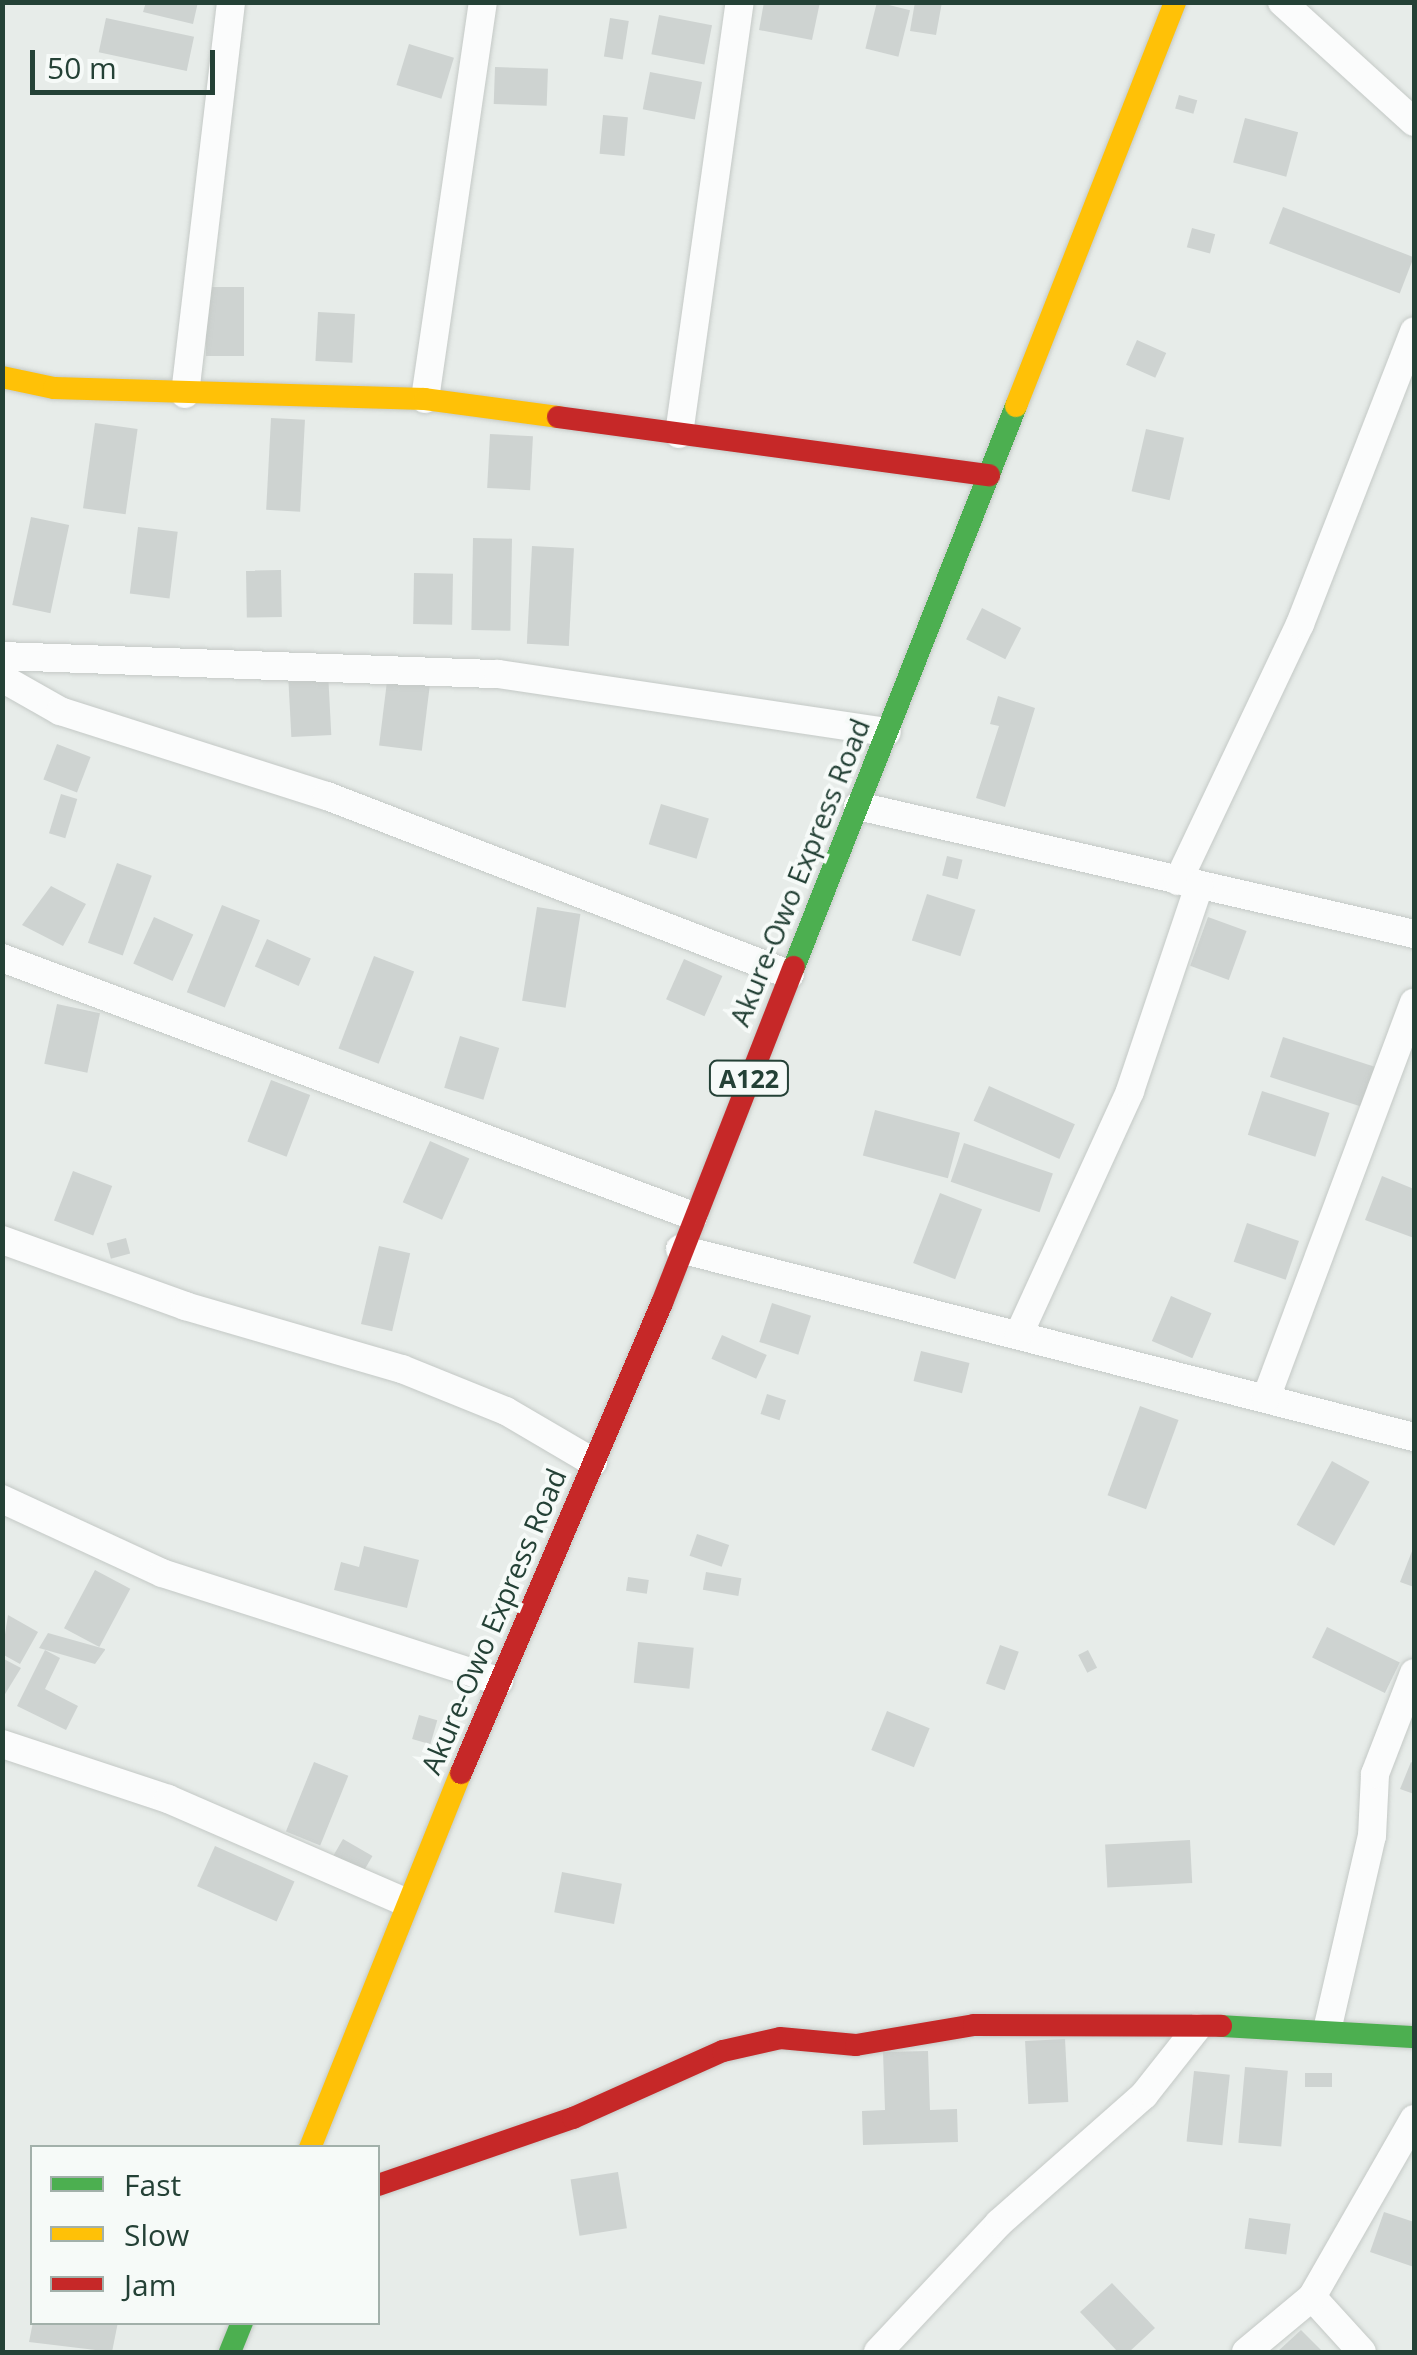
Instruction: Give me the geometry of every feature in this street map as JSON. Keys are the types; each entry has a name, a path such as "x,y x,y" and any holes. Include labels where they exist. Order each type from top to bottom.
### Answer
{"main road":[{"name":"Akure-Owo Express Road","path":"311,2145 405,1902 594,1462 680,1249 1175,2"},
{"path":"2,377 185,394 426,398 990,476"},
{"path":"380,2184 573,2118 723,2051 780,2038 856,2044 974,2025 1328,2026 1414,2037"},
{"path":"230,2352 241,2325"}],"street":[{"path":"185,394 231,2"},
{"path":"426,398 484,2"},
{"path":"679,434 740,2"},
{"path":"1282,2 1414,122"},
{"path":"1019,1334 1130,1090 1189,884 1300,624 1414,331"},
{"path":"2,656 498,674 887,732"},
{"path":"2,678 60,711 327,796 790,976"},
{"path":"858,806 1414,934"},
{"path":"2,958 693,1216"},
{"path":"1266,1398 1414,1003"},
{"path":"2,1240 184,1306 402,1369 506,1411 594,1462"},
{"path":"680,1249 1414,1438"},
{"path":"2,1499 162,1574 500,1681"},
{"path":"1328,2026 1372,1836 1375,1774 1414,1673"},
{"path":"2,1744 168,1799 405,1902"},
{"path":"878,2352 999,2223 1144,2095 1197,2028"},
{"path":"1246,2352 1312,2297 1414,2119"},
{"path":"1312,2297 1362,2352"}],"building":[{"path":"146,2 198,2 193,24 143,12"},
{"path":"764,2 820,2 812,40 759,30"},
{"path":"877,2 910,10 898,57 865,49"},
{"path":"915,2 942,2 936,35 910,31"},
{"path":"659,15 712,25 704,65 651,54"},
{"path":"106,18 194,37 187,71 99,52"},
{"path":"610,18 629,21 623,59 604,57"},
{"path":"409,44 454,58 441,99 396,85"},
{"path":"495,67 548,69 547,106 494,104"},
{"path":"650,72 702,82 695,119 643,109"},
{"path":"1179,95 1197,100 1193,114 1175,108"},
{"path":"603,115 628,117 625,156 600,154"},
{"path":"1245,118 1298,132 1286,177 1233,162"},
{"path":"1283,207 1414,257 1400,294 1269,243"},
{"path":"1192,228 1215,234 1210,254 1187,247"},
{"path":"206,287 244,287 244,356 206,356"},
{"path":"318,312 355,314 352,363 315,361"},
{"path":"1137,340 1166,353 1155,378 1126,365"},
{"path":"271,418 305,420 300,512 266,510"},
{"path":"95,423 138,429 126,514 83,508"},
{"path":"1146,429 1184,438 1170,500 1132,491"},
{"path":"490,434 533,436 530,490 487,488"},
{"path":"31,517 69,525 50,613 12,605"},
{"path":"138,527 178,532 170,598 130,594"},
{"path":"473,538 512,539 510,631 471,630"},
{"path":"532,546 574,548 569,646 527,644"},
{"path":"281,570 282,617 247,618 246,571"},
{"path":"414,573 453,574 452,625 413,624"},
{"path":"982,608 1021,628 1005,659 966,639"},
{"path":"328,672 331,735 291,737 288,674"},
{"path":"388,673 431,678 422,751 379,745"},
{"path":"998,696 1035,708 1005,807 976,798 999,726 990,724"},
{"path":"57,744 91,757 77,792 43,779"},
{"path":"61,794 77,799 65,838 49,833"},
{"path":"661,804 709,819 697,859 649,844"},
{"path":"947,856 963,860 958,879 942,875"},
{"path":"117,863 152,876 123,956 88,943"},
{"path":"51,886 86,904 63,946 22,925"},
{"path":"927,894 976,910 960,956 912,941"},
{"path":"222,905 260,920 225,1008 187,992"},
{"path":"537,907 580,914 566,1008 522,1001"},
{"path":"154,917 193,934 173,981 133,964"},
{"path":"1208,917 1247,931 1229,980 1190,966"},
{"path":"267,939 311,959 299,986 255,966"},
{"path":"374,956 414,971 379,1064 339,1048"},
{"path":"684,959 722,976 704,1016 666,999"},
{"path":"57,1004 100,1013 87,1073 44,1064"},
{"path":"460,1036 499,1048 483,1100 444,1088"},
{"path":"1283,1037 1380,1069 1367,1108 1270,1077"},
{"path":"271,1080 310,1095 287,1157 247,1142"},
{"path":"989,1086 1075,1124 1059,1159 974,1121"},
{"path":"1262,1091 1330,1113 1315,1157 1248,1135"},
{"path":"875,1110 960,1133 948,1178 863,1155"},
{"path":"430,1141 469,1158 442,1220 403,1202"},
{"path":"964,1143 1053,1174 1040,1212 951,1182"},
{"path":"73,1171 112,1186 93,1236 54,1220"},
{"path":"1382,1176 1414,1189 1414,1238 1365,1220"},
{"path":"940,1193 982,1209 955,1279 913,1263"},
{"path":"1247,1223 1299,1241 1286,1280 1234,1262"},
{"path":"126,1238 130,1253 111,1259 107,1243"},
{"path":"379,1246 410,1253 392,1331 361,1324"},
{"path":"1171,1296 1212,1313 1192,1358 1152,1341"},
{"path":"772,1303 811,1316 798,1355 759,1342"},
{"path":"722,1335 767,1355 756,1379 711,1359"},
{"path":"921,1351 970,1363 962,1393 914,1381"},
{"path":"767,1394 786,1400 780,1420 761,1414"},
{"path":"1140,1406 1179,1420 1146,1509 1108,1495"},
{"path":"1332,1461 1370,1482 1334,1546 1297,1525"},
{"path":"697,1534 729,1545 722,1567 690,1556"},
{"path":"364,1546 419,1560 407,1608 334,1590 341,1562 359,1567"},
{"path":"1414,1546 1414,1587 1400,1582"},
{"path":"95,1570 130,1589 99,1647 64,1628"},
{"path":"706,1572 741,1578 738,1596 703,1590"},
{"path":"628,1577 649,1580 647,1594 626,1591"},
{"path":"8,1615 38,1632 20,1664 2,1654"},
{"path":"1327,1627 1400,1663 1385,1693 1312,1658"},
{"path":"48,1633 105,1650 95,1664 39,1648"},
{"path":"638,1642 694,1648 689,1689 634,1683"},
{"path":"1000,1645 1019,1652 1005,1690 986,1684"},
{"path":"45,1650 60,1658 45,1689 78,1706 66,1730 17,1706"},
{"path":"1088,1650 1097,1668 1087,1673 1078,1655"},
{"path":"2,1658 21,1668 2,1699"},
{"path":"887,1711 930,1728 914,1767 871,1750"},
{"path":"419,1715 437,1720 430,1744 412,1739"},
{"path":"314,1762 348,1776 320,1845 286,1832"},
{"path":"1411,1762 1414,1764 1414,1794 1400,1789"},
{"path":"343,1839 372,1856 362,1873 333,1856"},
{"path":"1190,1840 1192,1883 1107,1887 1105,1844"},
{"path":"215,1846 294,1881 277,1922 197,1886"},
{"path":"562,1872 622,1884 614,1924 554,1912"},
{"path":"1065,2039 1068,2102 1028,2104 1025,2041"},
{"path":"928,2051 930,2110 957,2109 958,2142 863,2145 862,2111 885,2110 883,2052"},
{"path":"1245,2067 1288,2071 1281,2146 1238,2143"},
{"path":"1194,2071 1230,2075 1222,2145 1187,2142"},
{"path":"1305,2073 1332,2073 1332,2087 1305,2087"},
{"path":"618,2172 627,2228 580,2236 571,2180"},
{"path":"1384,2212 1414,2222 1414,2267 1370,2252"},
{"path":"1249,2218 1291,2224 1286,2255 1245,2249"},
{"path":"1112,2283 1155,2328 1129,2352 1118,2352 1080,2312"},
{"path":"32,2325 117,2325 112,2352 29,2342"},
{"path":"1301,2330 1323,2352 1277,2352"}],"traffic: fast":[{"path":"794,967 1016,406"},
{"path":"1221,2026 1414,2037"},
{"path":"230,2352 241,2325"}],"traffic: slow":[{"path":"1016,406 1175,2"},
{"path":"2,377 54,388 425,399 558,417"},
{"path":"311,2145 461,1773"}],"traffic: jam":[{"path":"558,417 989,475"},
{"path":"461,1773 662,1303 794,967"},
{"path":"380,2184 573,2118 723,2051 780,2038 856,2045 974,2025 1221,2026"}]}
